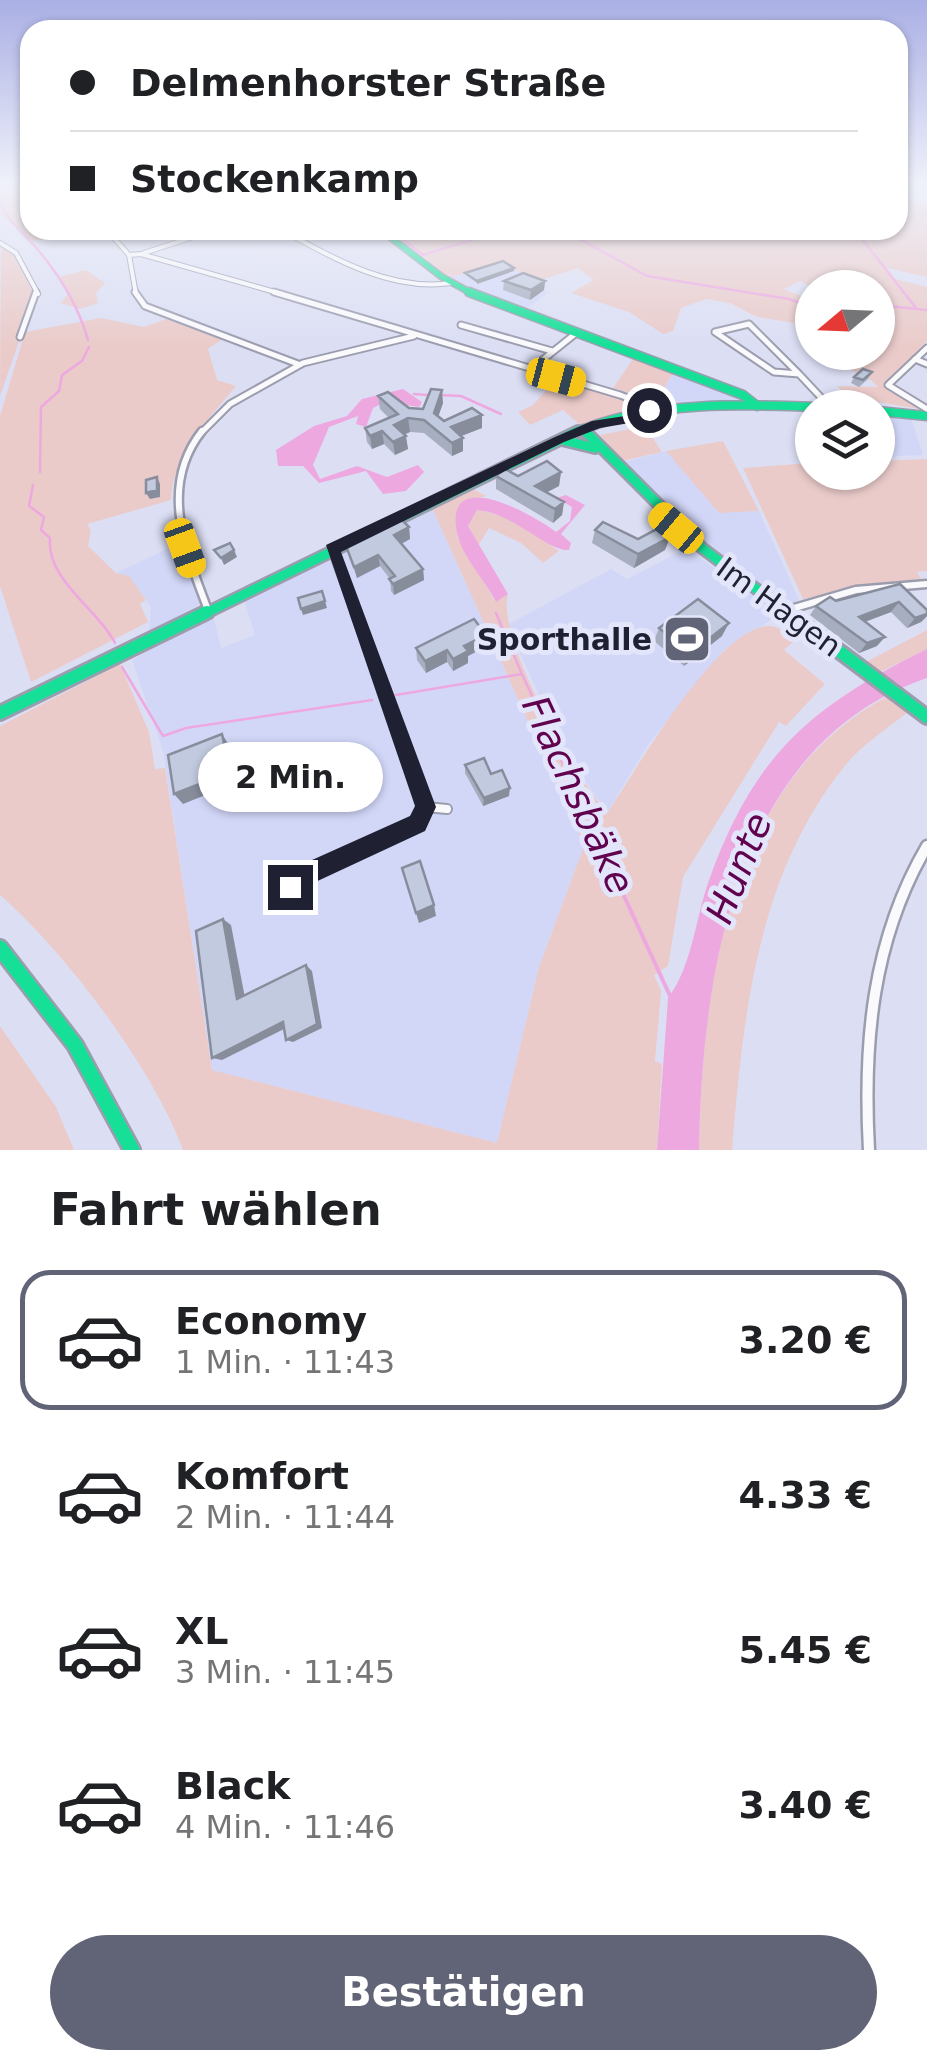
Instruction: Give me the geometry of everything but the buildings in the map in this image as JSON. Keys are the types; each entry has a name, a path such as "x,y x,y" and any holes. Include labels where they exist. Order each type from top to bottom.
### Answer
{"main road":[{"path":"395,240 451,283 575,334 743,395 757,406"},
{"path":"0,713 583,429 654,415 795,406"},
{"path":"895,412 927,413"},
{"name":"Im Hagen","path":"583,429 656,511 927,716"},
{"name":"Im Hagen","path":"560,440 591,445 604,454"},
{"path":"0,948 75,1045 132,1150"}],"street":[{"path":"115,240 129,256 136,295 146,306 299,364"},
{"path":"129,256 184,240"},
{"path":"305,240 390,277 429,287 451,283"},
{"path":"0,243 16,253 38,296 20,337"},
{"path":"141,254 617,394 642,404 654,415"},
{"path":"800,374 774,372 712,333 749,324 800,374 816,390"},
{"path":"462,326 552,352"},
{"path":"530,370 575,334"},
{"path":"208,610 185,548 176,490 186,458 224,408 253,387 299,364 350,347 414,336"},
{"path":"927,348 888,385 927,413"},
{"path":"914,359 927,364"},
{"path":"286,899 300,877 417,824 426,807 332,549"},
{"path":"784,611 856,590 927,584"},
{"path":"426,807 446,809"},
{"path":"869,1150 869,1054 876,991 906,882 927,846"}],"shaded area":[{"path":"927,239 927,277 887,268 795,270 795,284 783,289 795,294 795,323 757,317 730,303 706,299 681,308 673,331 663,334 629,312 571,293 594,280 578,268 538,281 501,263 448,278 452,274 446,275 404,240"},
{"path":"1,246 14,253 35,296 0,396"},
{"path":"501,263 520,269 538,281 530,285 549,292 523,312 448,278"},
{"path":"86,270 105,283 96,293 98,303 80,309 61,303 69,293 58,277"},
{"path":"895,279 927,287 927,309 912,308 927,311 927,341 883,386 889,390 841,390 837,386 878,387 850,370 895,370"},
{"path":"101,318 144,327 166,319 224,338 208,349 217,380 236,386 185,453 171,500 87,524 91,530 88,546 116,573 129,576 146,600 140,604 148,622 31,682 0,586 0,416 25,332"},
{"path":"633,359 673,374 665,385 675,408 613,388"},
{"path":"673,374 732,394 741,401 675,408 665,385"},
{"path":"556,379 633,403 640,410 580,425 563,410 530,425 518,412 533,405"},
{"path":"895,394 919,409 895,405"},
{"path":"895,417 911,418 923,455 895,456"},
{"path":"645,426 662,452 622,461 600,435"},
{"path":"723,441 759,511 719,513 666,451"},
{"path":"666,451 719,512 759,511 799,600 789,604 716,551 658,504 620,463"},
{"path":"927,459 927,571 917,572 923,582 870,585 803,599 743,468 795,464 795,490 895,490 895,460"},
{"path":"473,489 486,496 464,502 457,537 495,601 508,594 507,615 526,673 558,739 607,813 678,705 725,650 747,633 768,626 782,630 794,641 784,650 825,684 786,726 779,722 683,877 668,966 654,975 661,991 655,1061 662,1064 657,1150 183,1150 151,1084 105,1014 52,948 0,895 0,726 120,664 149,732 155,769 165,768 212,1070 497,1143 539,967 584,846 433,510"},
{"path":"477,509 514,520 559,551 543,563 521,543 489,528 478,546 468,525"},
{"path":"433,510 584,846 539,967 497,1143 212,1070 163,751 132,660 213,614 221,648 255,635 244,600"},
{"path":"180,543 202,603 149,631 151,607 129,576 116,573"},
{"path":"687,548 779,615 724,650 647,746 607,813 564,750 507,625 611,569 627,579"},
{"path":"927,630 927,649 878,673 864,663"},
{"path":"888,696 908,712 866,744 844,767 815,809 773,900 749,998 732,1150 699,1150 707,1023 718,957 735,894 759,834 791,780 834,733"},
{"path":"0,1026 56,1107 74,1150 0,1150"}],"water":[{"path":"403,389 422,402 419,407 385,402 373,408 366,427 356,424 358,416 329,427 313,465 320,479 357,466 387,477 418,465 424,472 406,491 383,494 366,471 319,483 303,466 278,466 276,450 314,426 347,416 362,399"},
{"path":"566,495 585,505 561,534 571,543 569,550 551,545 503,517 477,510 468,526 508,594 496,602 457,533 456,512 463,501 476,497 511,506 556,532 570,521 572,507 556,498"},
{"name":"Hunte","path":"927,649 927,678 862,710 811,755 771,810 742,873 722,941 709,1012 699,1150 657,1150 668,998 688,958 708,883 725,839 745,801 766,768 818,715 849,692"}],"waterway":[{"name":"Flachsbäke","path":"29,240 61,281 88,340"},
{"path":"404,240 423,255 472,240"},
{"path":"581,240 647,276 795,301"},
{"path":"863,240 916,308"},
{"path":"895,307 927,310"},
{"name":"Flachsbäke","path":"40,472 41,407 59,391 62,375 82,361 89,347"},
{"path":"414,394 427,395"},
{"path":"440,395 461,396 501,414"},
{"name":"Flachsbäke","path":"33,485 29,506 44,517 41,530 50,538 56,567 115,643"},
{"path":"496,613 521,672"},
{"name":"Flachsbäke","path":"122,667 163,736 186,728 372,700"},
{"name":"Flachsbäke","path":"396,695 522,674 602,849"},
{"name":"Flachsbäke","path":"601,846 671,998"}],"traffic: fast":[{"path":"394,240 442,277 480,298 743,395 757,406"},
{"path":"0,713 583,429 677,410 795,406"},
{"path":"895,413 927,416"},
{"path":"583,429 702,548 927,717"},
{"path":"562,440 595,448"},
{"path":"0,948 75,1045 132,1150"}],"place":[{"name":"Sporthalle","path":"687,639"}],"route":[{"path":"290,887 300,877 417,824 426,807 332,549 560,440 597,424 654,415 649,410"}]}
